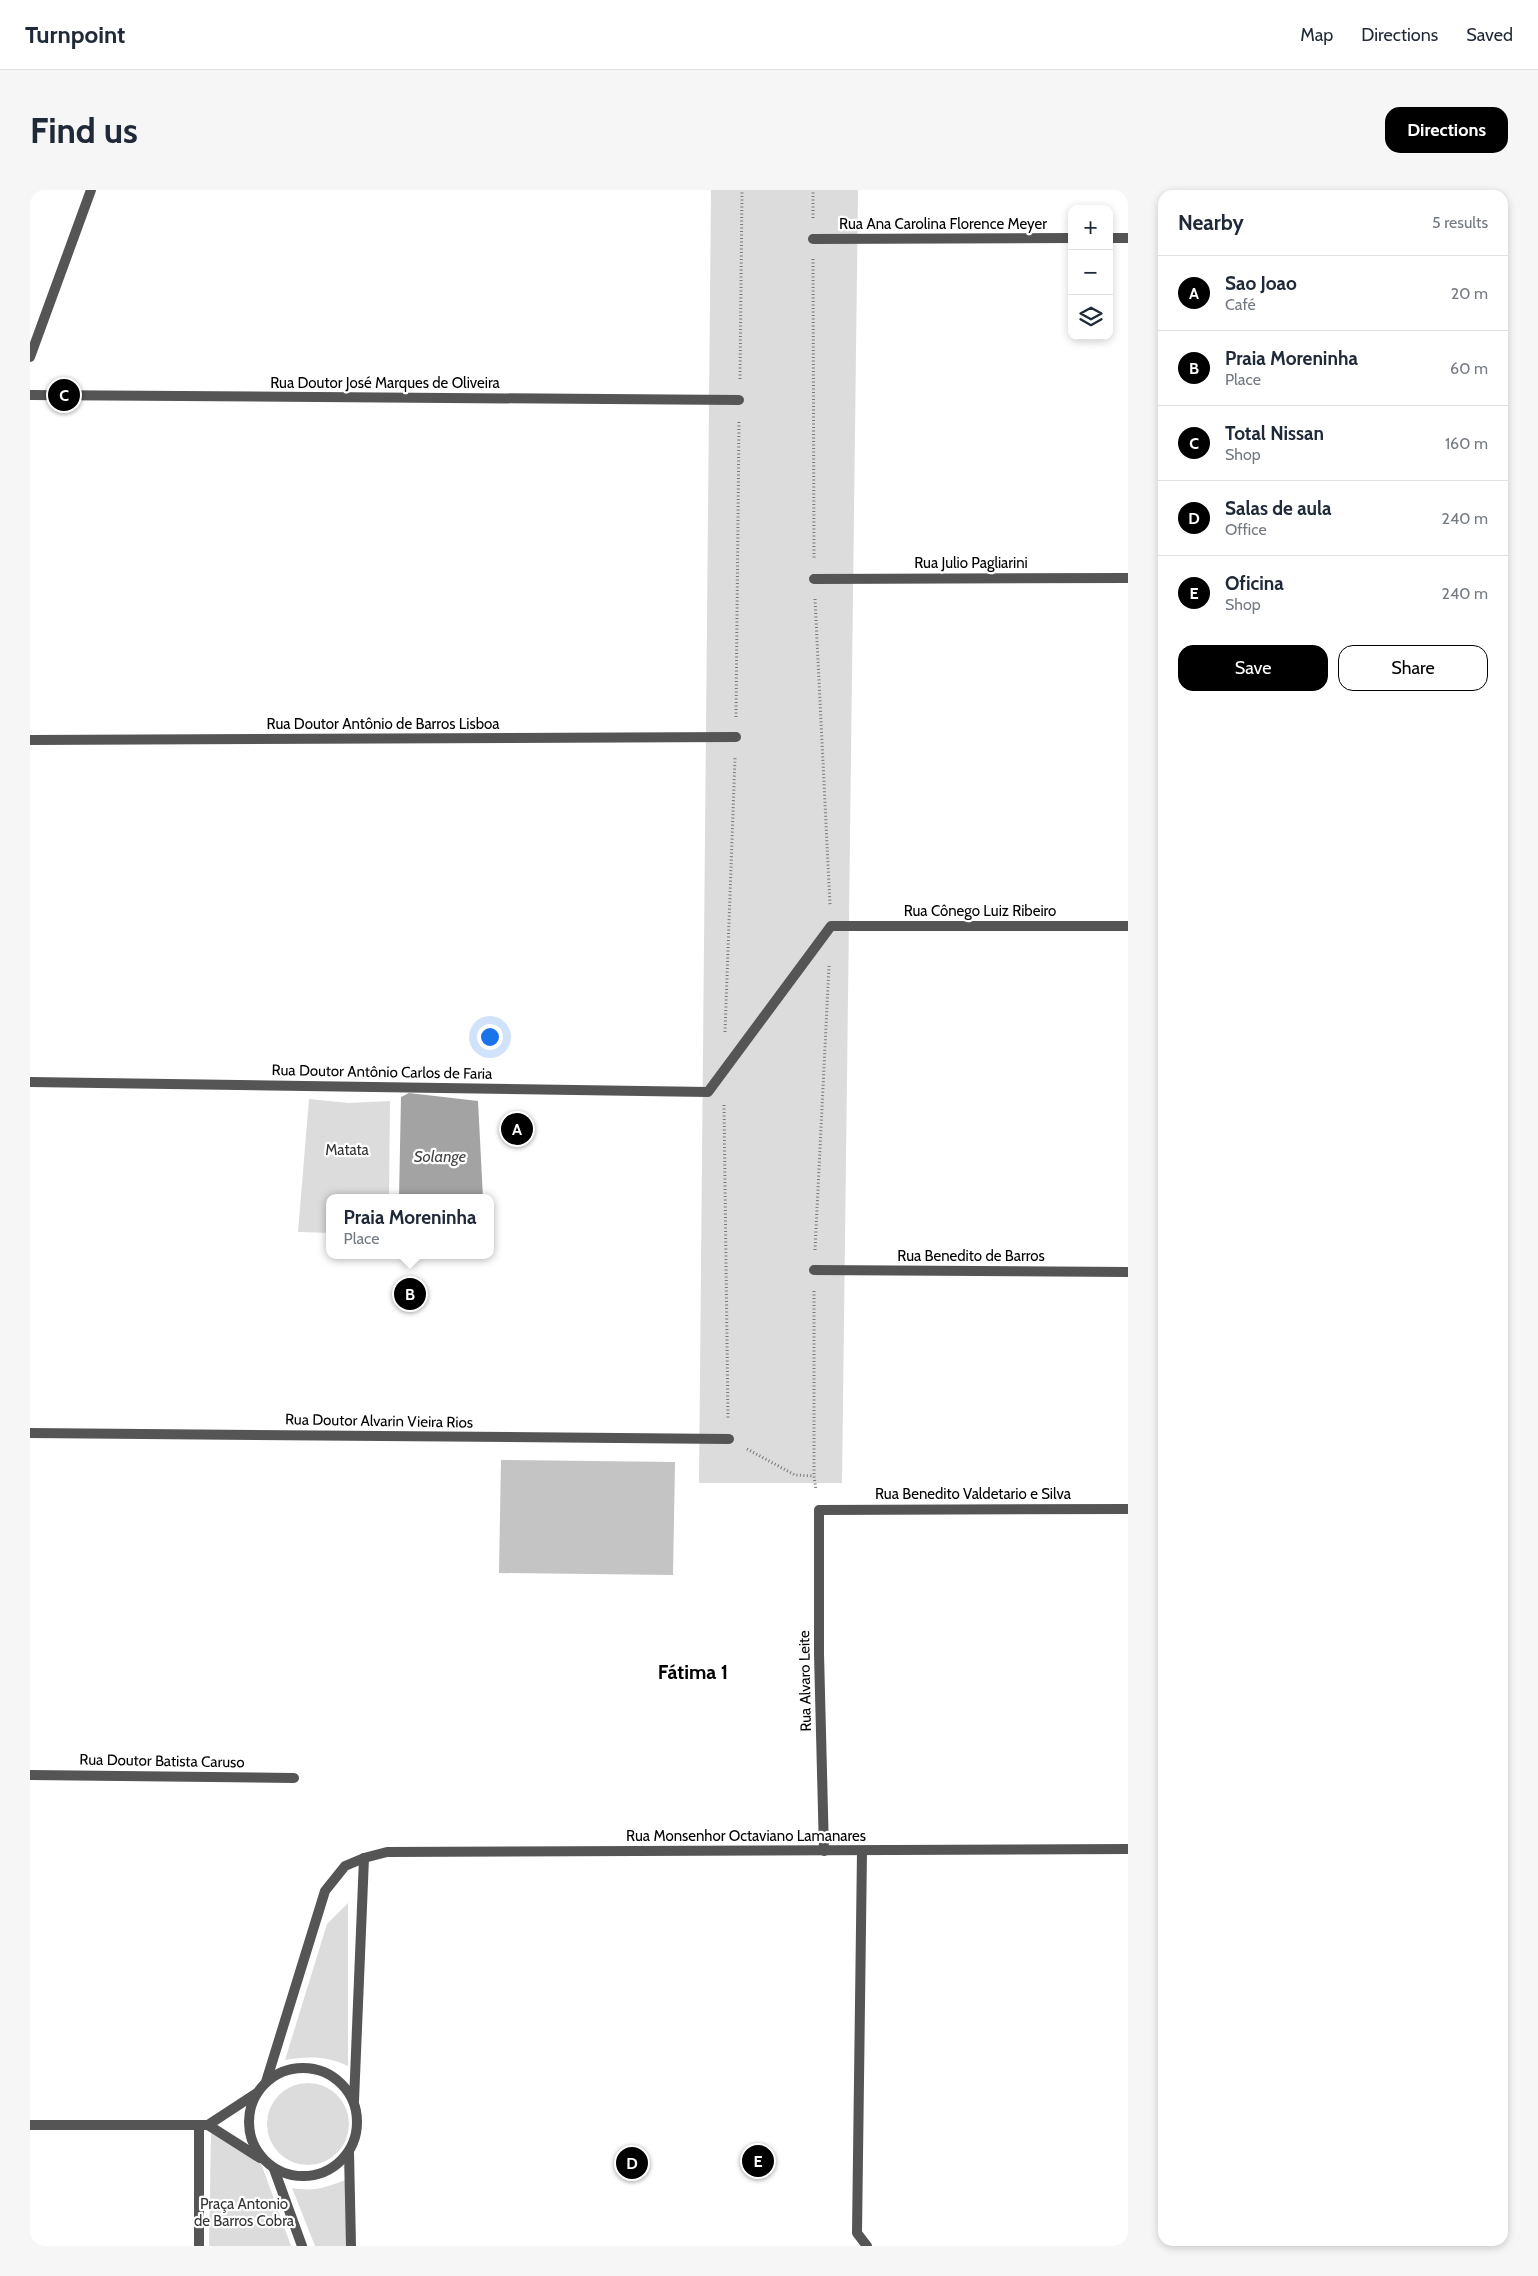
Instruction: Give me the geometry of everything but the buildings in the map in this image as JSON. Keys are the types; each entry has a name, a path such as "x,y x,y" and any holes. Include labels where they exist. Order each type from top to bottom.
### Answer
{"street":[{"path":"30,357 91,190"},
{"name":"Rua Ana Carolina Florence Meyer","path":"813,240 1068,238"},
{"path":"1113,238 1128,238"},
{"name":"Rua Doutor José Marques de Oliveira","path":"30,395 740,400"},
{"name":"Rua Julio Pagliarini","path":"814,579 1128,578"},
{"name":"Rua Doutor Antônio de Barros Lisboa","path":"30,740 736,737"},
{"path":"724,1071 832,926"},
{"name":"Rua Cônego Luiz Ribeiro","path":"832,926 1128,926"},
{"name":"Rua Doutor Antônio Carlos de Faria","path":"30,1082 708,1092 724,1071"},
{"name":"Rua Benedito de Barros","path":"814,1270 1128,1272"},
{"name":"Rua Doutor Alvarin Vieira Rios","path":"30,1433 729,1439"},
{"name":"Rua Benedito Valdetario e Silva","path":"819,1510 1128,1508"},
{"name":"Rua Alvaro Leite","path":"819,1510 819,1654 824,1851"},
{"name":"Rua Doutor Batista Caruso","path":"30,1775 294,1778"},
{"name":"Rua Monsenhor Octaviano Lamanares","path":"266,2082 325,1891 345,1866 364,1858 387,1852 1128,1849"},
{"path":"862,1851 857,2233 868,2246"},
{"path":"351,2246 349,2152 358,2127 354,2102 364,1858"},
{"path":"30,2125 204,2125 234,2110 258,2092 266,2082 285,2071 305,2068 325,2072 337,2080 342,2084 354,2102"},
{"path":"258,2092 250,2116 250,2124 252,2141 265,2162"},
{"path":"204,2125 236,2141 274,2169 301,2177 328,2171 349,2152"},
{"path":"199,2246 204,2125"},
{"path":"274,2169 302,2246"}],"path":[{"path":"742,190 736,737 724,1071 729,1439 795,1475 814,1476"},
{"path":"813,190 814,579 832,926"},
{"path":"819,1510 814,1476 814,1270 829,965"}],"green space":[{"path":"711,190 858,190 842,1483 699,1483"},
{"name":"Matata","path":"309,1099 349,1103 390,1101 389,1194 326,1194 326,1233 298,1232"},
{"path":"348,1903 348,2066 333,2060 317,2058 285,2060 327,1924"},
{"path":"308,2083 324,2086 337,2095 346,2108 349,2124 346,2140 337,2153 324,2162 308,2165 292,2162 279,2153 270,2140 267,2124 270,2108 279,2095 292,2086"},
{"name":"Praça Antonio de Barros Cobra","path":"211,2132 261,2163 291,2246 209,2246"},
{"path":"348,2179 348,2246 315,2246 292,2188 314,2189"}],"water":[{"name":"Solange","path":"409,1093 478,1101 483,1194 399,1194 401,1097"}],"place":[{"name":"Total Nissan","path":"64,395"},
{"name":"Sao Joao","path":"517,1129"},
{"name":"Praia Moreninha","path":"410,1294"},
{"name":"Oficina","path":"758,2161"},
{"name":"Salas de aula","path":"632,2163"}],"district":[{"name":"Fátima 1","path":"693,1672"}]}
